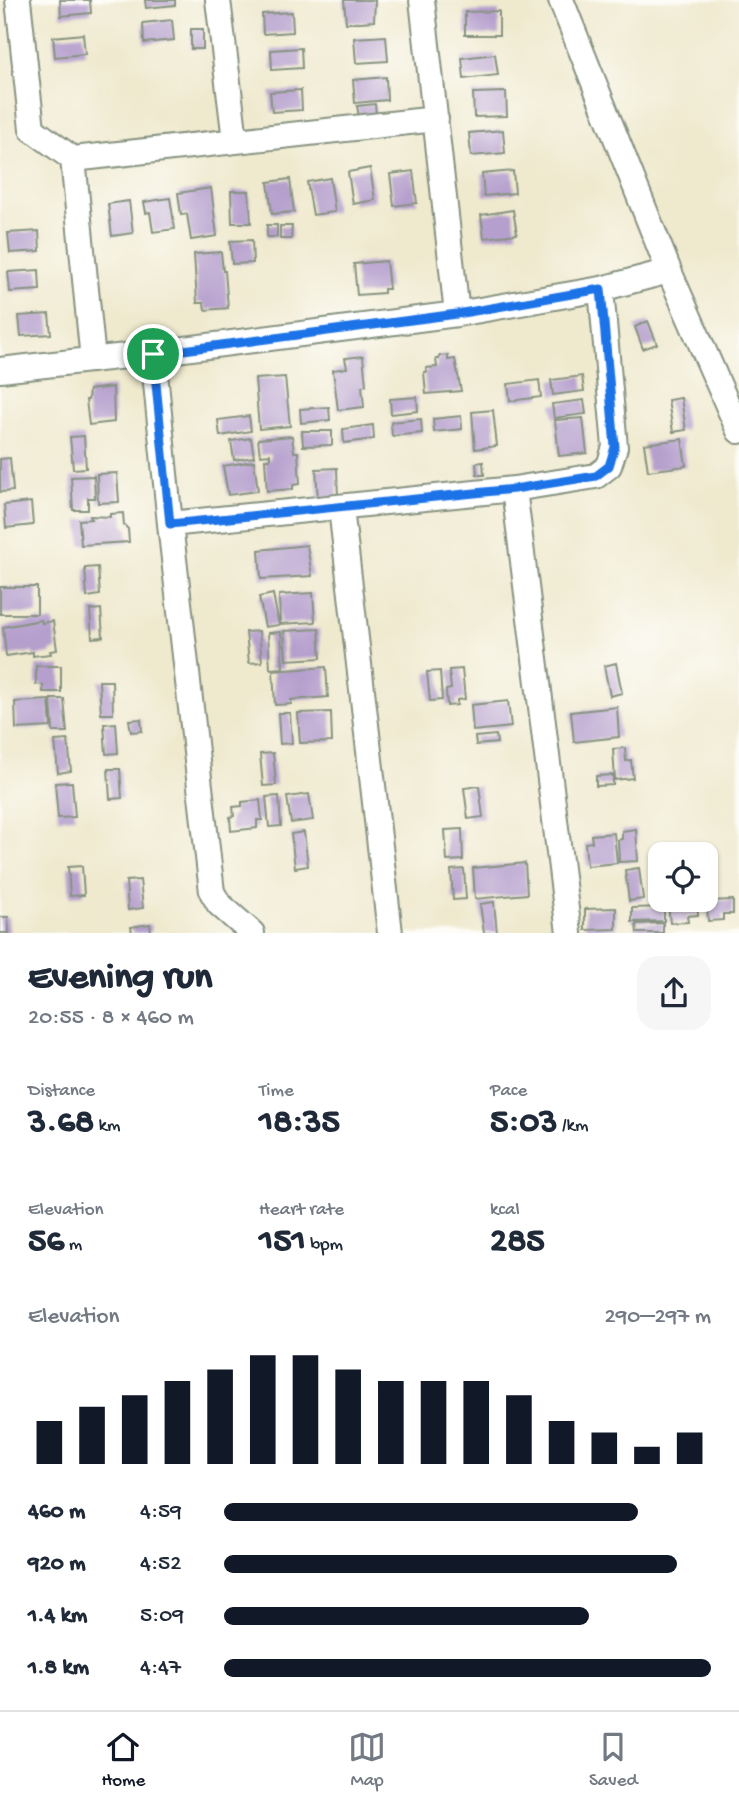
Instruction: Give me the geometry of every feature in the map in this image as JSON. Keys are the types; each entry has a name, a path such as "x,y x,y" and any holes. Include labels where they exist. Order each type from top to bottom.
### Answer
{"street":[{"path":"18,0 32,129 74,159 436,119"},
{"path":"218,0 235,140"},
{"path":"422,0 457,314"},
{"path":"561,0 669,271 739,431"},
{"path":"74,159 93,360"},
{"path":"0,370 153,354 457,314 601,289 669,271"},
{"path":"170,524 514,489 596,476 604,472 613,459 615,447 601,289"},
{"path":"153,354 212,892 219,904 252,933"},
{"path":"514,489 569,933"},
{"path":"341,508 390,933"}],"building":[{"path":"60,0 90,0 91,13 61,16"},
{"path":"145,0 175,0 175,5 146,8"},
{"path":"344,0 375,0 374,21 346,23"},
{"path":"499,11 499,35 465,35 465,12"},
{"path":"292,12 293,32 263,34 262,14"},
{"path":"172,20 174,40 144,43 143,23"},
{"path":"191,29 203,29 203,49 191,49"},
{"path":"83,34 85,54 55,57 53,37"},
{"path":"386,36 388,61 356,63 354,38"},
{"path":"301,48 302,68 272,70 271,50"},
{"path":"495,54 498,75 464,79 462,58"},
{"path":"386,77 387,100 355,103 353,80"},
{"path":"301,90 302,110 272,112 270,92"},
{"path":"506,92 507,116 474,117 473,93"},
{"path":"375,104 376,114 359,117 357,106"},
{"path":"503,130 505,153 471,156 469,133"},
{"path":"370,168 375,200 353,204 348,172"},
{"path":"413,171 417,203 394,206 390,174"},
{"path":"513,171 515,193 484,196 482,174"},
{"path":"330,178 335,212 313,215 307,182"},
{"path":"290,179 294,212 272,214 268,182"},
{"path":"211,188 217,236 191,240 187,214 181,215 178,193"},
{"path":"231,191 249,191 251,223 232,223"},
{"path":"170,198 175,229 153,232 150,212 146,213 144,202"},
{"path":"129,201 133,233 112,236 108,204"},
{"path":"513,210 517,234 484,238 481,215"},
{"path":"267,225 277,225 277,237 267,237"},
{"path":"280,226 292,226 291,239 280,239"},
{"path":"39,231 40,251 10,253 8,233"},
{"path":"252,240 253,263 232,264 230,241"},
{"path":"221,252 228,308 205,310 204,303 197,303 194,254"},
{"path":"386,261 389,289 384,289 384,293 357,295 354,264"},
{"path":"39,270 40,290 10,292 8,272"},
{"path":"49,314 51,334 21,336 19,316"},
{"path":"648,321 657,344 643,349 635,327"},
{"path":"448,355 448,360 455,359 461,391 426,394 426,368 437,367 436,359"},
{"path":"363,356 366,385 362,386 364,407 338,410 333,370 347,368 345,358"},
{"path":"582,376 584,391 553,395 551,380"},
{"path":"285,377 290,426 259,429 255,379"},
{"path":"539,380 541,397 510,401 508,384"},
{"path":"113,387 114,422 89,425 86,400 89,390"},
{"path":"417,397 418,411 391,414 390,399"},
{"path":"681,398 686,430 673,432 668,400"},
{"path":"584,400 586,414 554,418 552,404"},
{"path":"329,407 330,420 301,423 300,409"},
{"path":"493,410 497,446 475,449 472,412"},
{"path":"249,416 251,431 220,436 218,420"},
{"path":"461,416 462,429 434,432 433,419"},
{"path":"583,418 587,453 559,456 555,420"},
{"path":"421,419 422,433 392,436 391,422"},
{"path":"373,425 374,439 344,443 343,429"},
{"path":"302,431 332,431 332,445 303,446"},
{"path":"84,436 86,468 73,469 70,437"},
{"path":"292,436 294,452 298,452 300,484 293,485 293,489 267,491 265,459 270,459 270,454 260,455 258,439"},
{"path":"251,438 254,457 234,460 231,441"},
{"path":"682,439 686,466 648,471 644,444"},
{"path":"10,458 13,491 0,492 0,459"},
{"path":"254,461 258,491 228,495 223,466"},
{"path":"483,462 484,475 477,475 476,463"},
{"path":"337,468 338,499 318,501 316,469"},
{"path":"117,473 119,502 98,503 97,474"},
{"path":"94,476 95,498 88,498 88,510 73,510 71,477"},
{"path":"31,502 33,525 6,528 4,505"},
{"path":"123,513 129,542 81,545 79,520 91,519 90,516 110,517 110,514"},
{"path":"307,545 312,576 261,579 259,550"},
{"path":"98,567 100,595 87,597 85,568"},
{"path":"0,587 37,587 37,614 0,614"},
{"path":"313,593 315,622 280,624 279,595"},
{"path":"273,594 279,625 265,627 259,597"},
{"path":"101,609 103,637 92,638 90,610"},
{"path":"41,620 42,623 53,621 57,650 50,651 51,654 33,656 33,652 6,656 3,627"},
{"path":"319,629 321,658 286,660 284,631"},
{"path":"259,631 262,662 249,663 246,632"},
{"path":"281,632 283,668 270,669 268,633"},
{"path":"616,663 622,693 610,696 604,666"},
{"path":"36,666 61,666 61,692 43,692 43,685 36,684"},
{"path":"326,667 328,697 291,700 291,704 275,705 273,671"},
{"path":"462,669 465,699 457,700 457,705 447,706 446,690 451,689 449,670"},
{"path":"440,671 442,700 430,701 427,672"},
{"path":"99,681 112,681 113,714 101,714"},
{"path":"51,699 64,699 67,732 53,732"},
{"path":"49,700 51,727 16,729 15,702"},
{"path":"508,701 511,727 473,731 471,705"},
{"path":"617,707 619,737 574,742 571,712"},
{"path":"331,712 332,742 300,743 298,713"},
{"path":"278,713 290,713 292,743 280,744"},
{"path":"141,719 142,731 131,732 129,720"},
{"path":"116,723 118,753 106,754 104,724"},
{"path":"496,735 497,743 476,745 475,737"},
{"path":"68,740 71,771 58,773 55,741"},
{"path":"625,748 626,761 631,760 633,778 615,780 613,749"},
{"path":"273,753 276,785 263,786 260,754"},
{"path":"108,769 120,769 122,798 110,799"},
{"path":"613,775 613,785 596,786 596,776"},
{"path":"72,782 75,817 58,818 55,783"},
{"path":"479,786 483,817 468,819 464,788"},
{"path":"309,794 313,820 291,823 287,797"},
{"path":"279,796 281,826 269,827 266,797"},
{"path":"260,800 262,820 257,820 257,828 231,831 230,817 234,816 233,807 242,806 242,802"},
{"path":"462,829 463,860 447,861 445,830"},
{"path":"636,829 638,861 619,862 618,840 622,839 622,831"},
{"path":"304,832 308,866 295,868 291,834"},
{"path":"614,833 617,863 587,866 585,843 592,842 591,835"},
{"path":"525,863 527,894 475,899 473,868"},
{"path":"82,866 84,895 70,896 68,867"},
{"path":"639,868 643,899 629,901 625,870"},
{"path":"464,869 466,899 453,900 451,870"},
{"path":"140,880 143,908 128,910 126,881"},
{"path":"733,900 733,914 723,914 723,920 708,921 708,912 718,912 718,901"},
{"path":"494,902 497,933 484,933 480,904"},
{"path":"616,908 616,929 585,930 585,909"},
{"path":"632,908 648,908 648,912 664,912 664,921 632,922"},
{"path":"669,912 698,912 698,915 687,916 688,922 670,923"},
{"path":"0,917 8,917 9,933 0,933"},
{"path":"663,923 663,933 637,933 636,924"},
{"path":"150,924 151,933 132,933 131,927"}],"route":[{"path":"601,289 615,447 613,459 604,472 596,476 514,489 170,524 153,354 457,314 601,289"}]}
